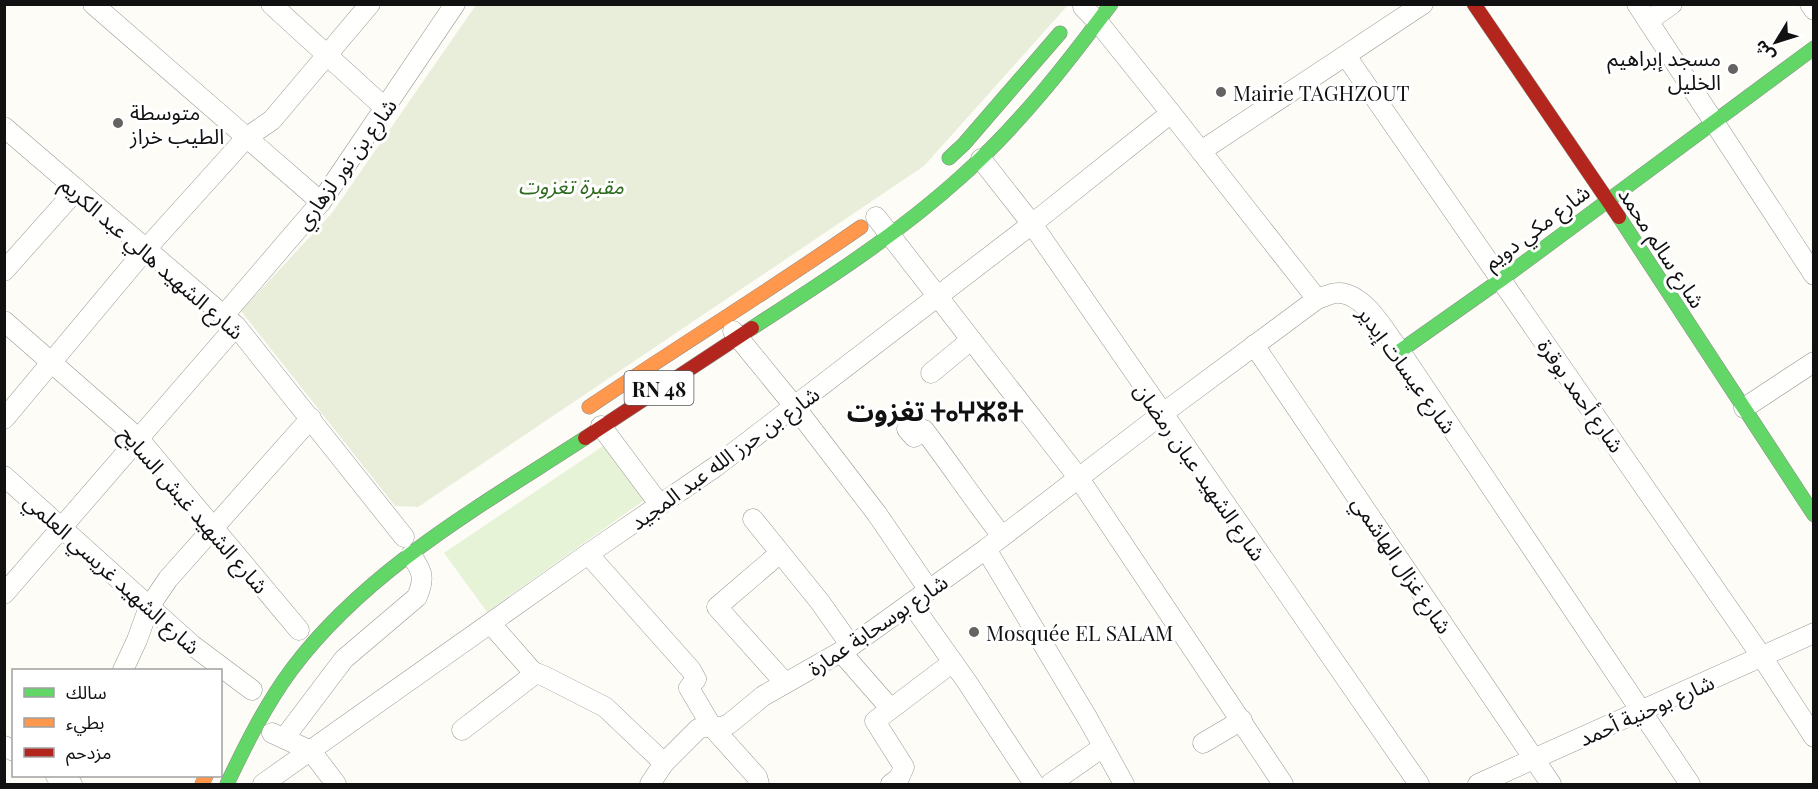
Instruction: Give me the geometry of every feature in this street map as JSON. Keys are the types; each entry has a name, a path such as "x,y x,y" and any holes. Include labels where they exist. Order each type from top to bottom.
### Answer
{"main road":[{"name":"RN 48","path":"227,784 274,695 308,649 406,542 494,496 830,278 889,236 981,159 1012,126 1111,4"},
{"name":"شارع سالم محمد","path":"1474,4 1607,199 1814,515"},
{"path":"942,164 964,144 1078,13"},
{"name":"شارع مكي دويم","path":"1400,351 1502,279 1607,199 1814,48"},
{"name":"RN 48","path":"578,415 880,214"}],"street":[{"path":"93,4 321,202"},
{"path":"271,4 385,108"},
{"path":"4,419 146,249 246,138 272,120 369,4"},
{"path":"1201,151 1423,4"},
{"path":"1637,4 1814,275"},
{"path":"1648,21 1672,4"},
{"path":"1810,4 1814,10"},
{"name":"شارع بن نور لزهاري","path":"4,594 139,439 231,320 321,202 453,6"},
{"path":"1078,13 1098,22 1317,299"},
{"name":"شارع أحمد بوقرة","path":"1346,56 1762,657 1814,737"},
{"name":"شارع بن حرز الله عبد المجيد","path":"263,784 715,467 1032,224 1171,113"},
{"name":"شارع الشهيد هالي عبد الكريم","path":"4,127 231,320 311,418 406,542 421,568 423,583 417,597 344,659 285,737"},
{"name":"شارع الشهيد عبان رمضان","path":"981,159 1032,224 1419,784"},
{"path":"4,271 77,189"},
{"path":"880,214 889,236 1078,477 1283,784"},
{"name":"شارع عيسات إيدير","path":"1317,299 1339,292 1364,303 1400,351 1690,784"},
{"name":"شارع بوسحابة عمارة","path":"650,784 664,763 698,729 722,727 729,724 755,702 846,649 986,549 1078,477 1317,299"},
{"path":"722,317 877,514 929,590"},
{"name":"شارع الشهيد غبش السايح","path":"4,321 139,439 299,630"},
{"path":"931,373 971,340"},
{"name":"شارع غزال الهاشمي","path":"1254,345 1551,784"},
{"path":"1744,408 1814,362"},
{"path":"123,669 149,608 168,579 311,418"},
{"path":"601,426 660,505"},
{"path":"906,429 914,437 924,430 1002,536"},
{"name":"شارع الشهيد غريسي العلمي","path":"4,476 93,553 149,608 192,645 252,690"},
{"path":"753,519 820,602 846,649 890,708"},
{"path":"986,549 1124,784"},
{"path":"780,553 717,607 785,683"},
{"path":"588,554 691,670 696,679 689,688 712,727 757,777 759,784"},
{"path":"911,603 1034,784"},
{"path":"491,624 528,668 605,707 664,763"},
{"name":"شارع بوحنية أحمد","path":"1478,784 1814,633"},
{"path":"891,784 899,778 904,767 875,721 953,662"},
{"path":"462,730 536,674"},
{"path":"1203,743 1242,720"},
{"path":"255,728 285,737 311,751 336,784"},
{"path":"1050,784 1103,747"}],"green space":[{"name":"مقبرة تغزوت","path":"476,5 1068,5 924,166 418,507 395,506 241,311 332,213"},
{"path":"606,444 647,498 487,612 444,553"}],"traffic: fast":[{"path":"752,328 834,275 887,237 962,176 1041,94 1111,4"},
{"path":"949,158 964,144 1060,33"},
{"path":"1400,351 1502,279 1814,48"},
{"path":"1619,217 1814,515"},
{"path":"227,784 257,725 292,669 322,633 355,600 428,541 585,438"}],"traffic: slow":[{"path":"589,407 861,227"},
{"path":"202,784 206,777"}],"traffic: jam":[{"path":"1474,4 1619,217"},
{"path":"585,438 752,328"}],"place":[{"name":"مسجد إبراهيم الخليل","path":"1733,69"},
{"name":"Mairie TAGHZOUT","path":"1221,92"},
{"name":"متوسطة الطيب خراز","path":"118,123"},
{"name":"Mosquée EL SALAM","path":"974,632"}],"district":[{"name":"تغزوت ⵜⴰⵖⵣⵓⵜ","path":"935,410"}]}
